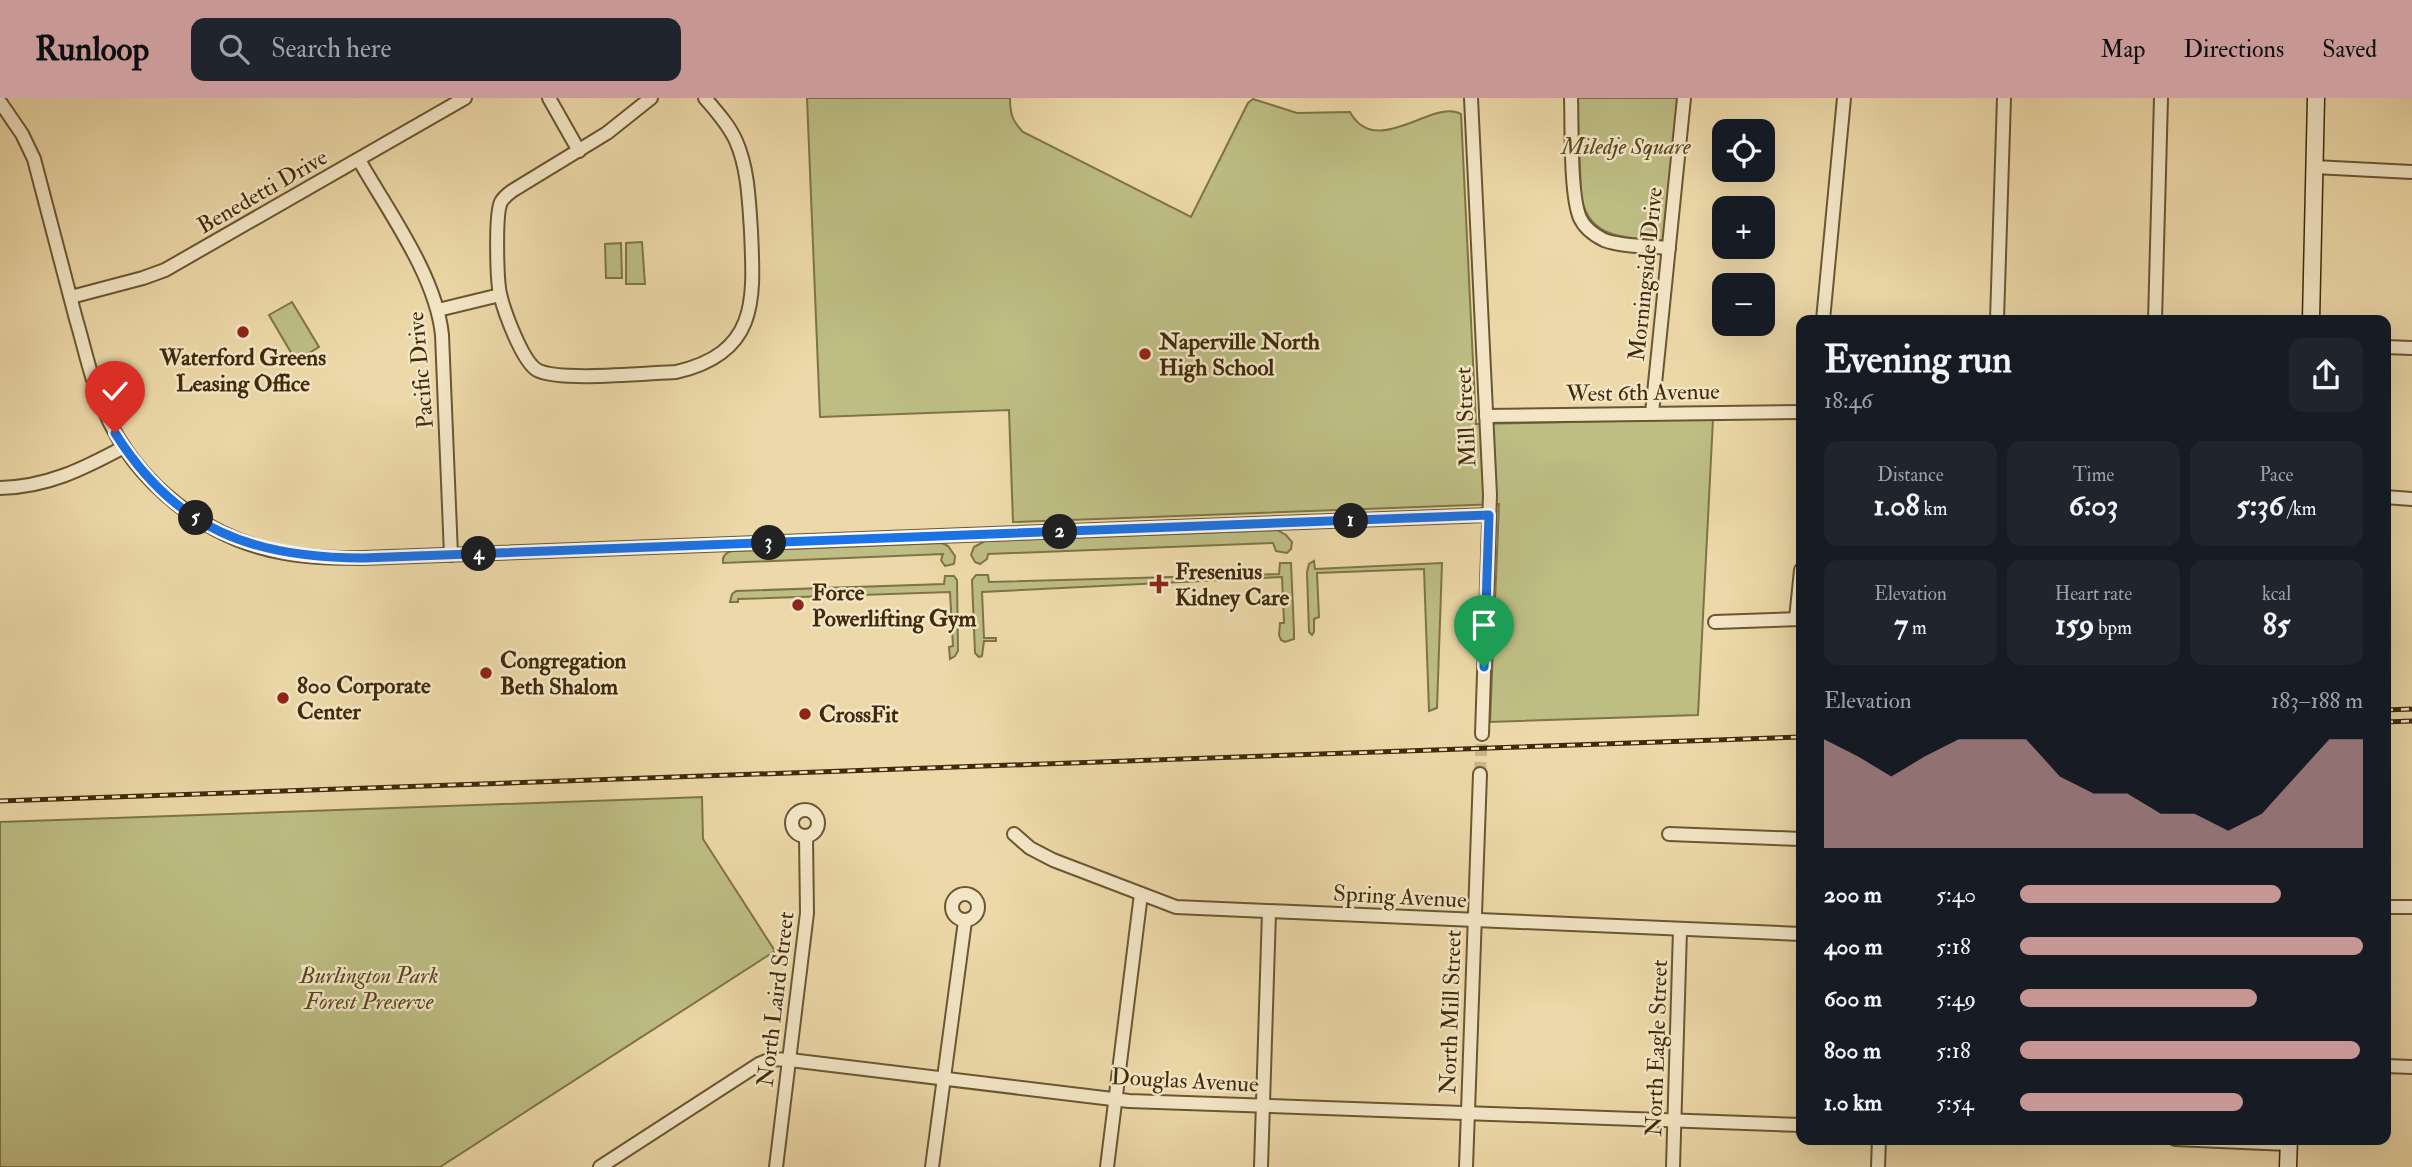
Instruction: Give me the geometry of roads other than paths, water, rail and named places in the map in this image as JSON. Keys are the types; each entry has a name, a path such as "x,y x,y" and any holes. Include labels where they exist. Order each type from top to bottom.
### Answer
{"main road":[{"path":"2311,315 2316,98"},
{"path":"2288,1167 2289,1145"}],"street":[{"name":"Benedetti Drive","path":"71,297 166,270 465,98"},
{"path":"549,98 579,151"},
{"path":"651,98 579,151 512,191 501,202 498,216 500,295 526,359 538,370 566,376 676,372 706,362 724,350 742,328 749,316 754,288 746,177 736,142 711,100"},
{"name":"Mill Street","path":"1471,98 1489,515 1482,734"},
{"path":"1571,98 1576,196 1578,212 1584,225 1595,235 1611,242 1669,248"},
{"name":"Morningside Drive","path":"1652,413 1684,98"},
{"path":"1824,315 1844,98"},
{"path":"1997,315 2004,98"},
{"path":"2155,315 2161,98"},
{"path":"0,102 22,134 34,159 96,391 124,447 158,487 189,513 209,527 258,547 307,557 336,558 1489,515"},
{"name":"Pacific Drive","path":"359,160 422,270 438,310 451,555"},
{"path":"2314,167 2412,172"},
{"path":"438,310 500,295"},
{"path":"2391,347 2412,348"},
{"name":"West 6th Avenue","path":"1486,416 1796,412"},
{"path":"0,488 30,486 64,477 124,447"},
{"path":"2391,497 2412,499"},
{"path":"1715,622 1796,619"},
{"name":"North Mill Street","path":"1466,1167 1480,775"},
{"name":"Spring Avenue","path":"1014,834 1030,848 1053,860 1176,907 1796,934"},
{"path":"1669,834 1796,839"},
{"name":"North Laird Street","path":"776,1167 807,913 806,836"},
{"path":"1107,1167 1141,894"},
{"path":"2391,907 2412,908"},
{"path":"1261,1167 1269,912"},
{"path":"932,1167 965,920"},
{"name":"North Eagle Street","path":"1673,1167 1680,930"},
{"name":"Douglas Avenue","path":"600,1167 759,1064 771,1059 1116,1099 1796,1125"},
{"path":"2391,1066 2412,1067"},
{"path":"1878,1167 1879,1145"}],"tunnel":[{"path":"1480,774 1482,734"}],"railway":[{"path":"2391,710 2412,709"},
{"path":"2391,722 2412,721"},
{"path":"0,801 1796,737"}],"place":[{"name":"Waterford Greens Leasing Office","path":"243,332"},
{"name":"Naperville North High School","path":"1145,354"},
{"name":"Fresenius Kidney Care","path":"1159,584"},
{"name":"Force Powerlifting Gym","path":"798,605"},
{"name":"Congregation Beth Shalom","path":"486,673"},
{"name":"800 Corporate Center","path":"283,698"},
{"name":"CrossFit","path":"805,714"}],"park label":[{"name":"Miledje Square","path":"1626,146"},
{"name":"Burlington Park Forest Preserve","path":"369,988"}]}
